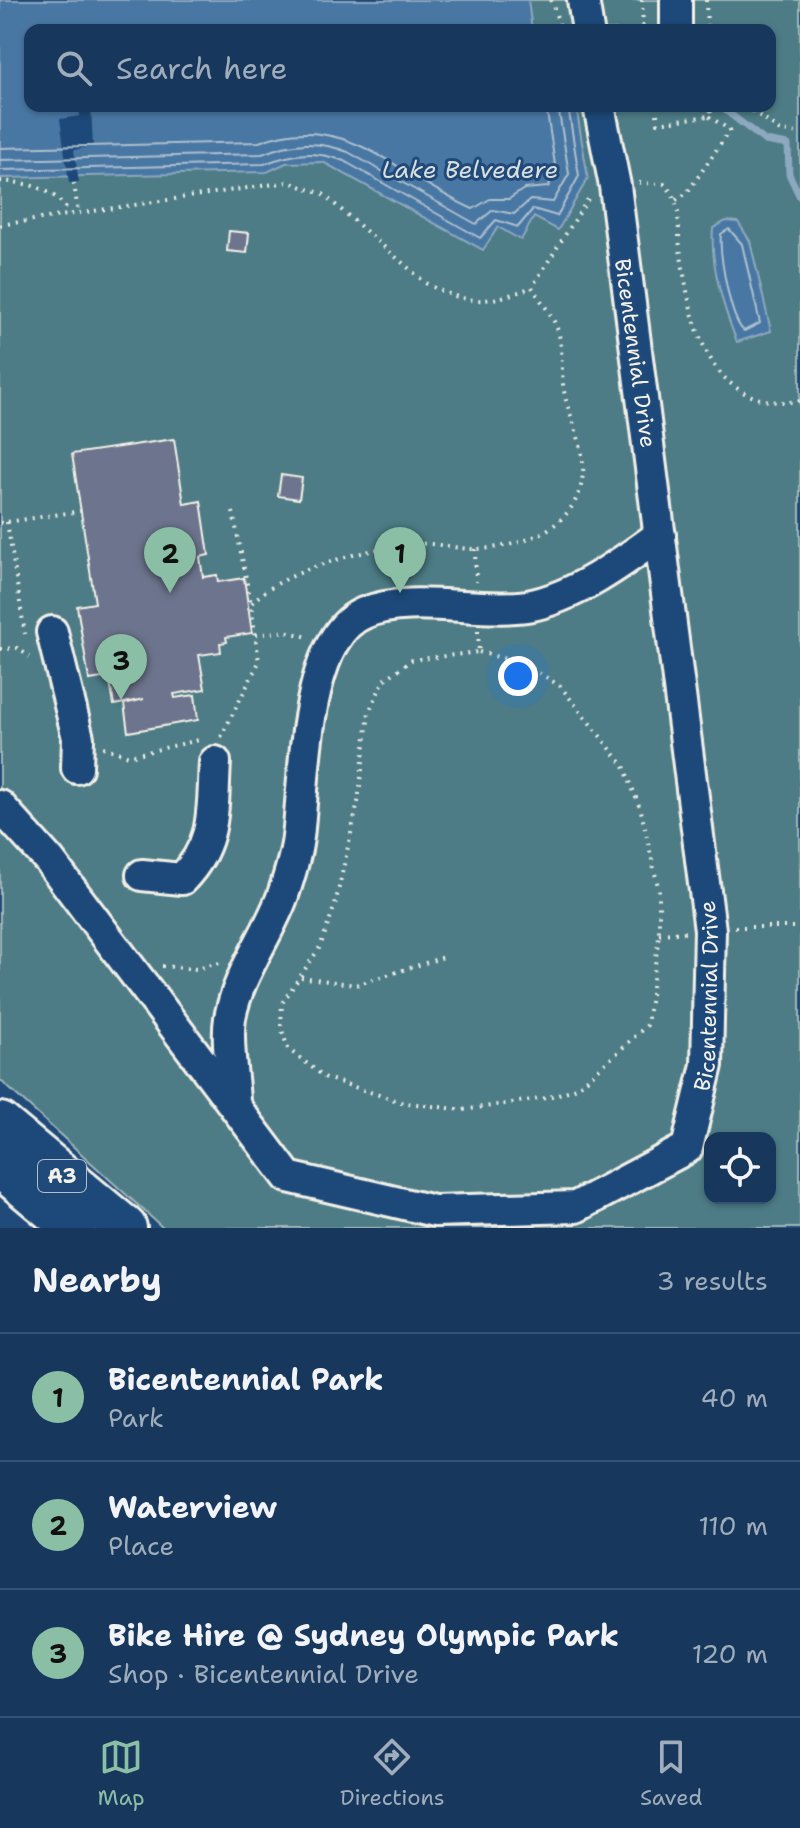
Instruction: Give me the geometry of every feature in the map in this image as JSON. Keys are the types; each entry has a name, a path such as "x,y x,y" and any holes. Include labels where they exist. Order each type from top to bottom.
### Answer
{"highway":[{"name":"A3","path":"0,1124 125,1228"},
{"name":"A3","path":"0,1166 74,1228"},
{"path":"0,1191 47,1228"}],"street":[{"path":"583,0 587,24"},
{"path":"676,0 676,24"},
{"name":"Bicentennial Drive","path":"0,806 49,860 288,1177 434,1211 576,1207 687,1148 707,1065 710,930 660,535 605,187 599,112"},
{"path":"234,1102 230,1018 260,940 282,897 298,841 306,747 322,662 341,630 364,613 418,605 529,606 599,578 660,535"},
{"path":"39,635 78,753"},
{"path":"142,875 182,879 199,862 211,836 218,749"}],"path":[{"path":"551,0 560,24"},
{"path":"642,0 643,24"},
{"path":"706,0 707,24"},
{"path":"657,112 658,123 708,116 730,130 687,193 676,200"},
{"path":"708,116 710,112"},
{"path":"754,112 780,131 798,133"},
{"path":"0,225 288,182 298,177"},
{"path":"0,181 27,183 59,196 71,214"},
{"path":"288,182 323,194 427,284 446,293 486,302 532,287 605,187 664,184 676,200 686,277 707,354 719,372 744,395 770,402 800,401"},
{"path":"74,183 78,213"},
{"path":"251,604 260,593 297,575 370,552 416,544 475,549 501,546 543,533 573,508 584,469 563,391 559,335 532,287"},
{"path":"0,523 81,511"},
{"path":"78,753 129,756 218,749 259,662 233,512"},
{"path":"7,522 39,635"},
{"path":"256,635 285,631 330,648"},
{"path":"479,652 525,664 560,686 624,766 641,811 659,891 659,934 647,1025 577,1088 491,1108 463,1110 427,1106 401,1102 326,1078 288,1049 281,1027 282,1003 301,977 320,947 339,891 358,802 369,712 384,680 412,660 479,652"},
{"path":"710,930 767,924 800,927"},
{"path":"127,964 196,969 234,959 260,940"},
{"path":"301,977 356,985 444,957"}],"green space":[{"path":"0,0 800,0 800,1228 163,1228 0,1080"}],"water":[{"name":"Lake Belvedere","path":"0,0 528,0 531,24 24,24 24,112 577,112 588,178 558,230 534,217 521,240 498,227 483,250 323,162 286,163 267,172 0,178"},
{"path":"726,221 738,222 750,241 771,331 737,342 722,301 714,257 713,228"}],"pier":[{"path":"80,112 91,112 93,146 74,150 79,182 69,183 60,119 80,116"}],"building":[{"path":"229,231 249,233 247,253 227,251"},
{"path":"174,439 184,504 201,501 209,555 200,557 203,577 217,575 218,582 244,578 252,633 226,637 227,642 220,643 221,652 199,655 205,689 174,694 175,698 195,695 198,720 128,732 124,704 144,699 114,705 109,677 89,680 77,606 95,603 72,454"},
{"path":"281,475 302,478 299,499 278,496"}],"waterway":[{"path":"728,112 765,141 788,145 789,174 800,197"}],"place":[{"name":"Waterview","path":"170,593"},
{"name":"Bicentennial Park","path":"400,593"},
{"name":"Bike Hire @ Sydney Olympic Park","path":"121,700"}]}
